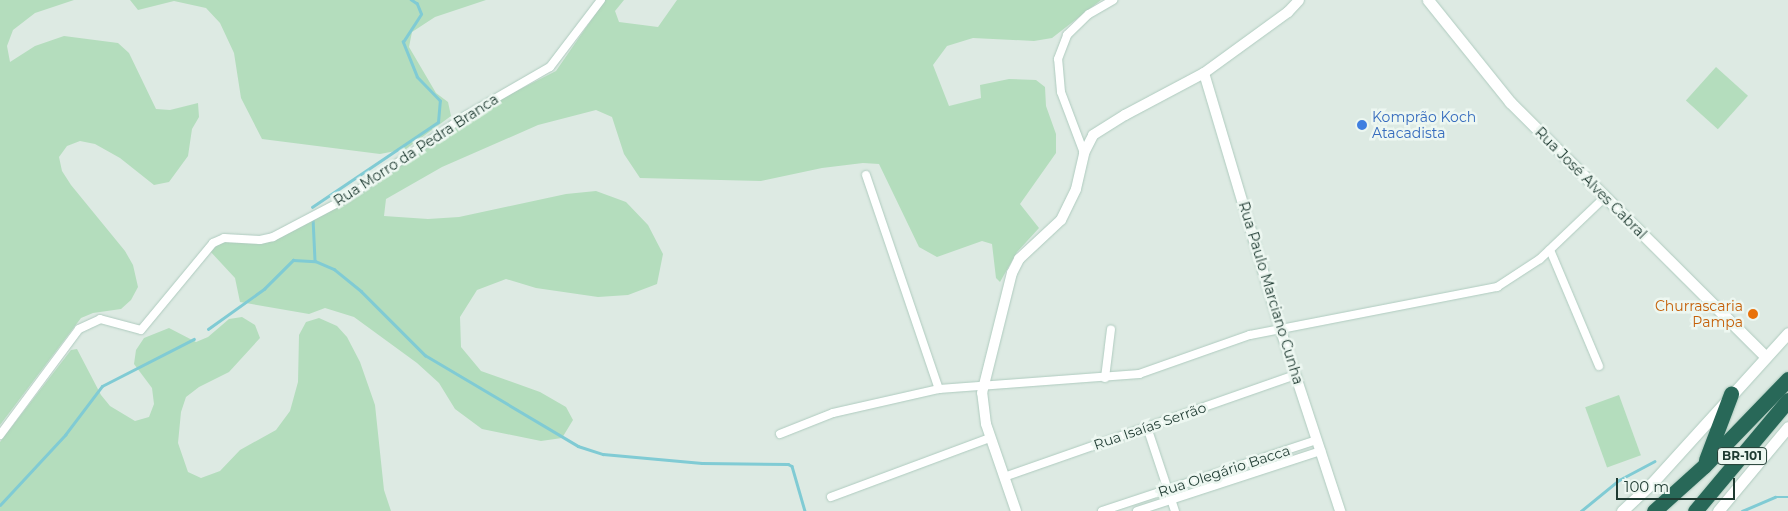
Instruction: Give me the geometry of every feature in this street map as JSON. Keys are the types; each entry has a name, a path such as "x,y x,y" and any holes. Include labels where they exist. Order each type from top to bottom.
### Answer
{"highway":[{"name":"BR-101","path":"1654,511 1704,466 1788,379"},
{"path":"1704,466 1731,394"},
{"name":"BR-101","path":"1696,511 1788,400"}],"main road":[{"name":"Rua José Alves Cabral","path":"1428,0 1510,102 1766,356"},
{"path":"1622,511 1652,483 1788,333"},
{"path":"1718,511 1788,427"}],"street":[{"name":"Rua Morro da Pedra Branca","path":"0,435 79,329 100,319 141,330 213,243 224,238 260,240 273,237 347,198 464,116 550,67 601,0"},
{"path":"1084,153 1061,92 1058,59 1067,35 1089,14 1113,0"},
{"path":"1016,511 990,438 983,412 982,384 1012,273 1019,259 1060,220 1079,180 1084,153 1089,141 1102,128 1204,73 1288,12 1298,0"},
{"name":"Rua Paulo Marciano Cunha","path":"1204,73 1280,328 1321,451 1338,510"},
{"path":"866,176 939,389"},
{"path":"780,434 834,412 939,389 982,384 1105,378 1151,371 1221,343 1280,328 1497,287 1550,250 1605,197"},
{"path":"1550,250 1599,366"},
{"path":"1105,378 1111,330"},
{"name":"Rua Isaías Serrão","path":"1004,477 1296,375"},
{"path":"1147,427 1175,511"},
{"path":"831,497 990,438"},
{"name":"Rua Olegário Bacca","path":"1102,511 1317,440"},
{"name":"Rua Olegário Bacca","path":"1137,511 1321,451"}],"green space":[{"path":"0,0 74,0 35,13 13,30 7,46 10,62 35,46 64,36 118,43 129,53 156,109 170,110 198,103 199,117 192,129 188,156 169,182 154,185 120,158 95,144 80,141 67,146 59,157 62,171 71,185 125,251 133,265 138,287 131,300 121,309 93,313 81,318 0,425"},
{"path":"130,0 486,0 435,17 412,32 409,47 436,93 448,102 451,116 406,149 380,154 262,139 241,98 234,53 220,23 206,8 174,1 138,10"},
{"path":"605,0 624,0 615,11 619,22 658,27 677,0 1101,0 1052,38 1034,41 973,38 947,46 933,65 949,106 981,98 980,85 1009,79 1036,80 1045,87 1046,106 1056,134 1056,153 1020,204 1039,228 1017,252 1000,282 996,278 992,244 982,241 937,257 919,247 879,164 863,163 822,168 761,181 640,178 624,154 612,117 596,110 538,125 442,167 386,199 384,216 428,219 459,217 566,194 596,191 626,202 648,225 663,254 657,284 628,295 598,297 536,288 506,279 477,290 460,317 461,347 481,371 540,392 566,407 573,420 562,438 541,441 482,429 455,409 439,383 417,363 354,317 325,308 309,314 240,302 235,278 209,250 222,242 263,242 348,199 465,117 556,71"},
{"path":"1716,67 1748,96 1718,129 1686,100"},
{"path":"242,317 255,325 260,338 229,372 199,387 186,397 181,412 178,443 188,472 201,478 220,471 240,450 276,430 290,411 298,382 299,335 306,322 319,318 337,326 347,337 360,362 375,405 384,490 391,511 0,511 0,442 71,350 77,349 101,395 110,406 135,421 149,417 154,404 152,388 134,364 136,350 144,338 169,328 196,342 208,337 229,319"},
{"path":"1619,395 1641,455 1607,467 1585,407"}],"waterway":[{"path":"312,207 438,122 440,101 417,77 403,42 421,14 417,4 411,0"},
{"path":"313,218 315,261"},
{"path":"208,329 264,289 293,260 315,261 334,269 361,291 425,355 578,446 603,454 702,463 788,464 792,466 805,511"},
{"path":"0,505 65,435 102,386 194,339"},
{"path":"1581,511 1619,480 1654,461"},
{"path":"1742,511 1775,497 1788,497"}],"place":[{"name":"Komprão Koch Atacadista","path":"1362,125"},
{"name":"Churrascaria Pampa","path":"1753,314"}]}
